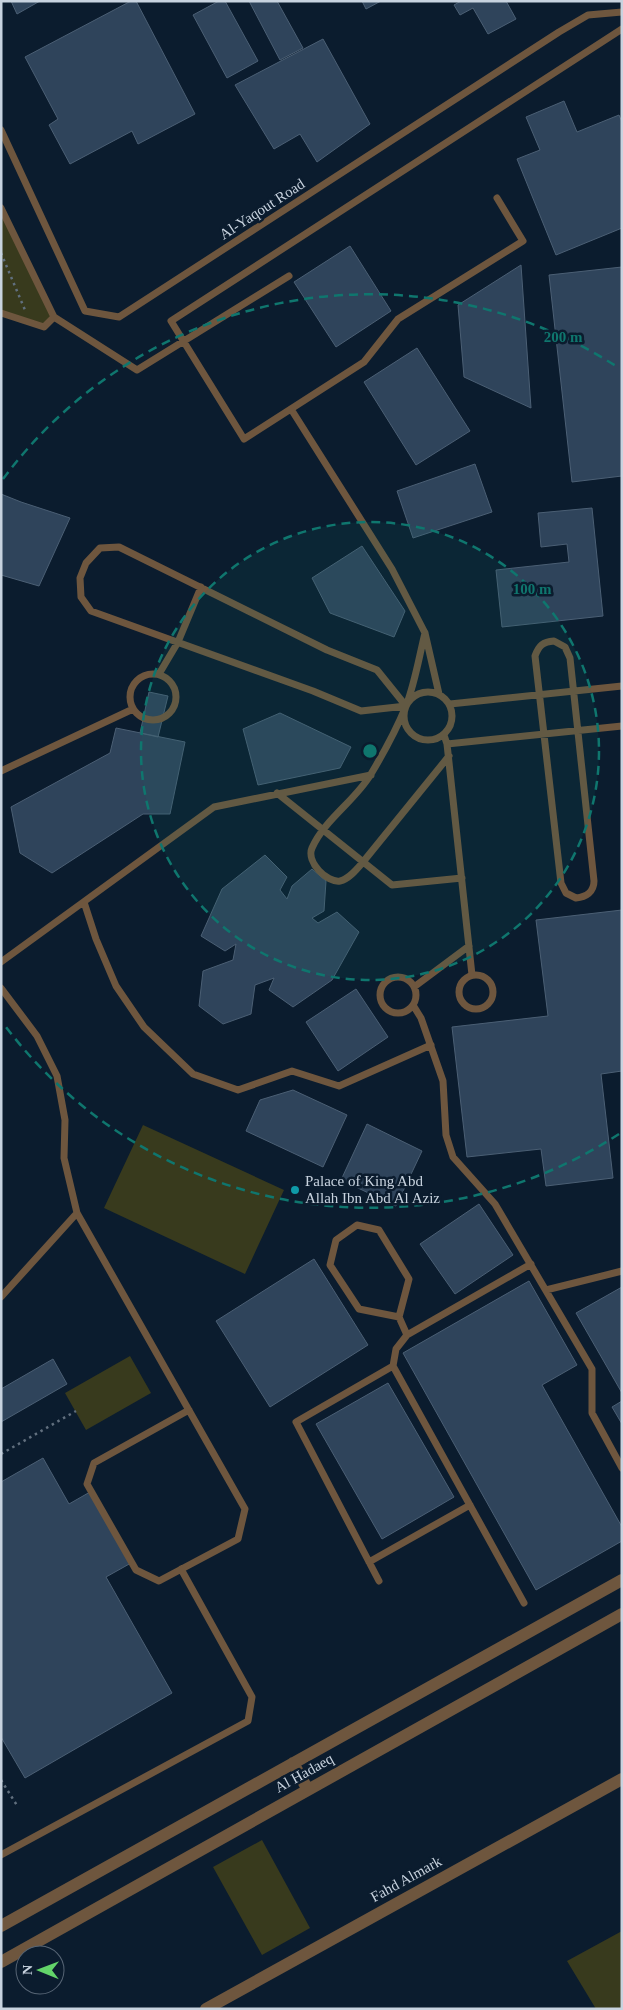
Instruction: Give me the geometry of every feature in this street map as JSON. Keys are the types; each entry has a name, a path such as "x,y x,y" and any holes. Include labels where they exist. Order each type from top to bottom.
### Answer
{"street":[{"name":"Al Hadaeq","path":"1,1926 622,1580"},
{"name":"Al Hadaeq","path":"1,1962 622,1614"},
{"path":"293,1763 308,1790"},
{"name":"Fahd Almark","path":"206,2009 622,1779"}],"lane":[{"name":"Al-Yaqout Road","path":"1,130 85,311 119,317 559,32 588,15 622,12"},
{"path":"497,198 523,241 398,318 364,362 244,439 171,321 622,29"},
{"path":"1,208 54,317 137,370 289,276"},
{"path":"1,313 44,327 54,317"},
{"path":"291,409 392,569 425,633 439,694"},
{"path":"120,547 327,650 377,670 406,706 361,711 313,691 91,611 81,597 80,578 86,563 100,548 120,547"},
{"path":"159,674 178,642 200,588"},
{"path":"425,633 406,706 404,720 412,734 419,739 428,741 444,735 452,721 450,704 439,694 424,692 410,699 406,706 371,775 324,831 312,849 311,859 315,868 335,881 340,881 351,874 363,862 449,756"},
{"path":"554,641 568,652 574,691 594,885 587,895 576,898 566,893 561,883 535,656 540,645 554,641"},
{"path":"159,674 166,678 175,690 175,705 166,717 152,721 138,715 133,709 130,702 132,686 144,676 159,674"},
{"path":"450,704 622,686"},
{"path":"1,771 133,709"},
{"path":"448,744 622,726"},
{"path":"444,735 448,744 472,975"},
{"path":"1,962 214,807 371,775"},
{"path":"278,793 392,885 462,878"},
{"path":"84,902 96,939 116,986 144,1027 193,1074 238,1090 292,1071 339,1086 431,1044"},
{"path":"414,987 469,946"},
{"path":"472,975 483,976 491,984 493,995 491,1000 482,1008 477,1009 466,1006 460,997 460,986 467,977 472,975"},
{"path":"395,977 406,979 414,987 415,999 413,1005 403,1012 391,1012 382,1003 380,992 385,982 395,977"},
{"path":"1,988 37,1036 57,1076 65,1120 64,1158 77,1213 189,1410 245,1509 238,1539 159,1581 136,1570 87,1484 94,1462 189,1410"},
{"path":"413,1005 421,1018 443,1081 446,1134 453,1157 495,1204 592,1369 592,1413 622,1468"},
{"path":"1,1297 77,1213"},
{"path":"399,1317 359,1308 330,1265 336,1240 357,1225 379,1230 409,1279 399,1317 407,1335"},
{"path":"524,1602 392,1366 396,1349 407,1335 530,1264"},
{"path":"546,1290 622,1271"},
{"path":"379,1581 296,1422 392,1366"},
{"path":"369,1562 470,1505"},
{"path":"1,1855 248,1721 252,1697 181,1569"}],"path":[{"path":"1,253 31,323"},
{"path":"1,1454 76,1411"},
{"path":"1,1780 18,1807"}],"green space":[{"path":"1,208 54,317 44,327 1,313"},
{"path":"143,1125 284,1190 245,1274 104,1208"},
{"path":"130,1356 151,1393 86,1430 65,1393"},
{"path":"262,1840 310,1928 262,1955 213,1867"},
{"path":"622,1931 622,2009 596,2009 567,1961"}],"building":[{"path":"11,1 40,1 17,14"},
{"path":"131,1 136,1 195,114 138,144 132,131 70,164 49,125 58,119 25,57"},
{"path":"219,1 225,1 258,61 227,78 193,15"},
{"path":"249,1 277,1 303,48 280,60"},
{"path":"362,1 381,1 366,9"},
{"path":"461,1 506,1 516,19 488,34 473,8 460,15 454,5"},
{"path":"323,39 370,124 317,162 300,134 274,149 235,85"},
{"path":"564,101 577,132 619,115 622,122 622,228 556,255 517,159 540,150 526,117"},
{"path":"350,246 391,311 336,347 294,282"},
{"path":"521,265 531,408 464,377 458,305"},
{"path":"622,267 622,476 572,482 549,275"},
{"path":"417,348 470,431 416,465 364,382"},
{"path":"475,464 492,512 413,538 397,491"},
{"path":"1,494 70,518 39,586 1,575"},
{"path":"592,508 603,616 502,627 496,570 569,562 567,544 541,547 538,513"},
{"path":"362,546 405,611 394,637 330,613 312,578"},
{"path":"149,692 168,696 158,737 140,733"},
{"path":"280,713 351,747 340,768 258,785 243,729"},
{"path":"116,728 185,742 170,814 143,814 52,873 20,853 11,807 110,753"},
{"path":"265,855 287,877 280,890 287,899 292,886 312,869 326,881 324,911 312,918 318,923 337,912 359,932 332,980 293,1007 269,990 274,978 255,985 251,1014 223,1024 199,1006 203,971 233,960 236,944 225,951 201,936 222,889"},
{"path":"622,910 622,1071 601,1074 613,1178 546,1186 541,1149 467,1157 452,1027 548,1016 536,920"},
{"path":"356,989 388,1037 338,1071 306,1022"},
{"path":"293,1090 347,1115 323,1167 246,1131 260,1100"},
{"path":"367,1124 422,1151 396,1206 341,1180"},
{"path":"479,1204 513,1255 455,1294 420,1244"},
{"path":"314,1259 368,1345 270,1407 216,1321"},
{"path":"529,1281 577,1365 542,1385 622,1527 622,1541 536,1590 403,1353"},
{"path":"622,1287 622,1393 576,1313"},
{"path":"53,1359 67,1384 1,1422 1,1389"},
{"path":"388,1383 454,1497 382,1539 316,1424"},
{"path":"622,1401 622,1424 612,1407"},
{"path":"43,1458 69,1504 90,1492 131,1563 106,1577 172,1693 25,1778 1,1737 1,1482"}],"place":[{"name":"Palace of King Abd Allah Ibn Abd Al Aziz","path":"295,1190"}]}
